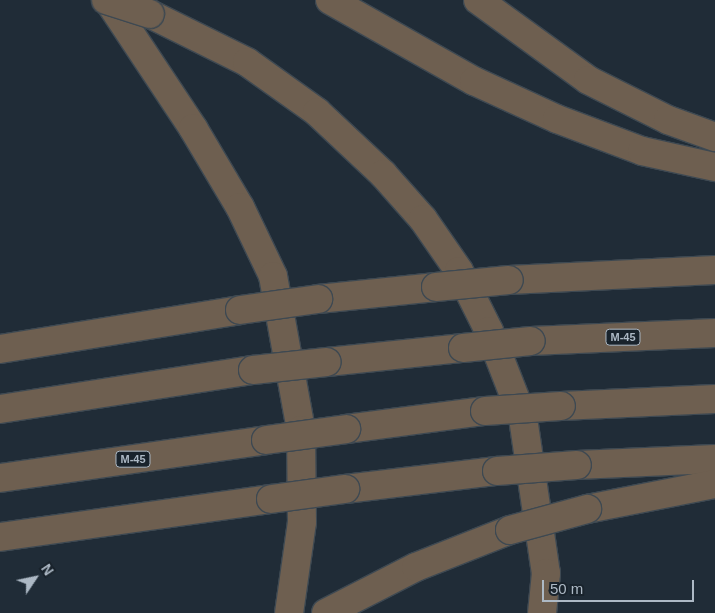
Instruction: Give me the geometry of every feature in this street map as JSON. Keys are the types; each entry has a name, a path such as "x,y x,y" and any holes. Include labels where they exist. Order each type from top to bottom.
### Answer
{"highway":[{"path":"107,0 150,14 247,62 317,112 383,174 423,219 459,271 489,331 523,418 546,573 542,613"},
{"path":"107,0 193,128 240,207 273,276 301,430 302,522 289,613"},
{"path":"330,0 474,81 557,119 642,151 715,167"},
{"path":"478,0 588,80 668,120 715,137"},
{"path":"0,349 318,299 509,280 715,270"},
{"name":"M-45","path":"0,410 253,370 531,340 715,333"},
{"name":"M-45","path":"0,478 485,411 715,399"},
{"path":"0,537 345,489 497,471 577,465 715,459"},
{"path":"329,611 416,567 510,530 587,509 715,484"}]}
